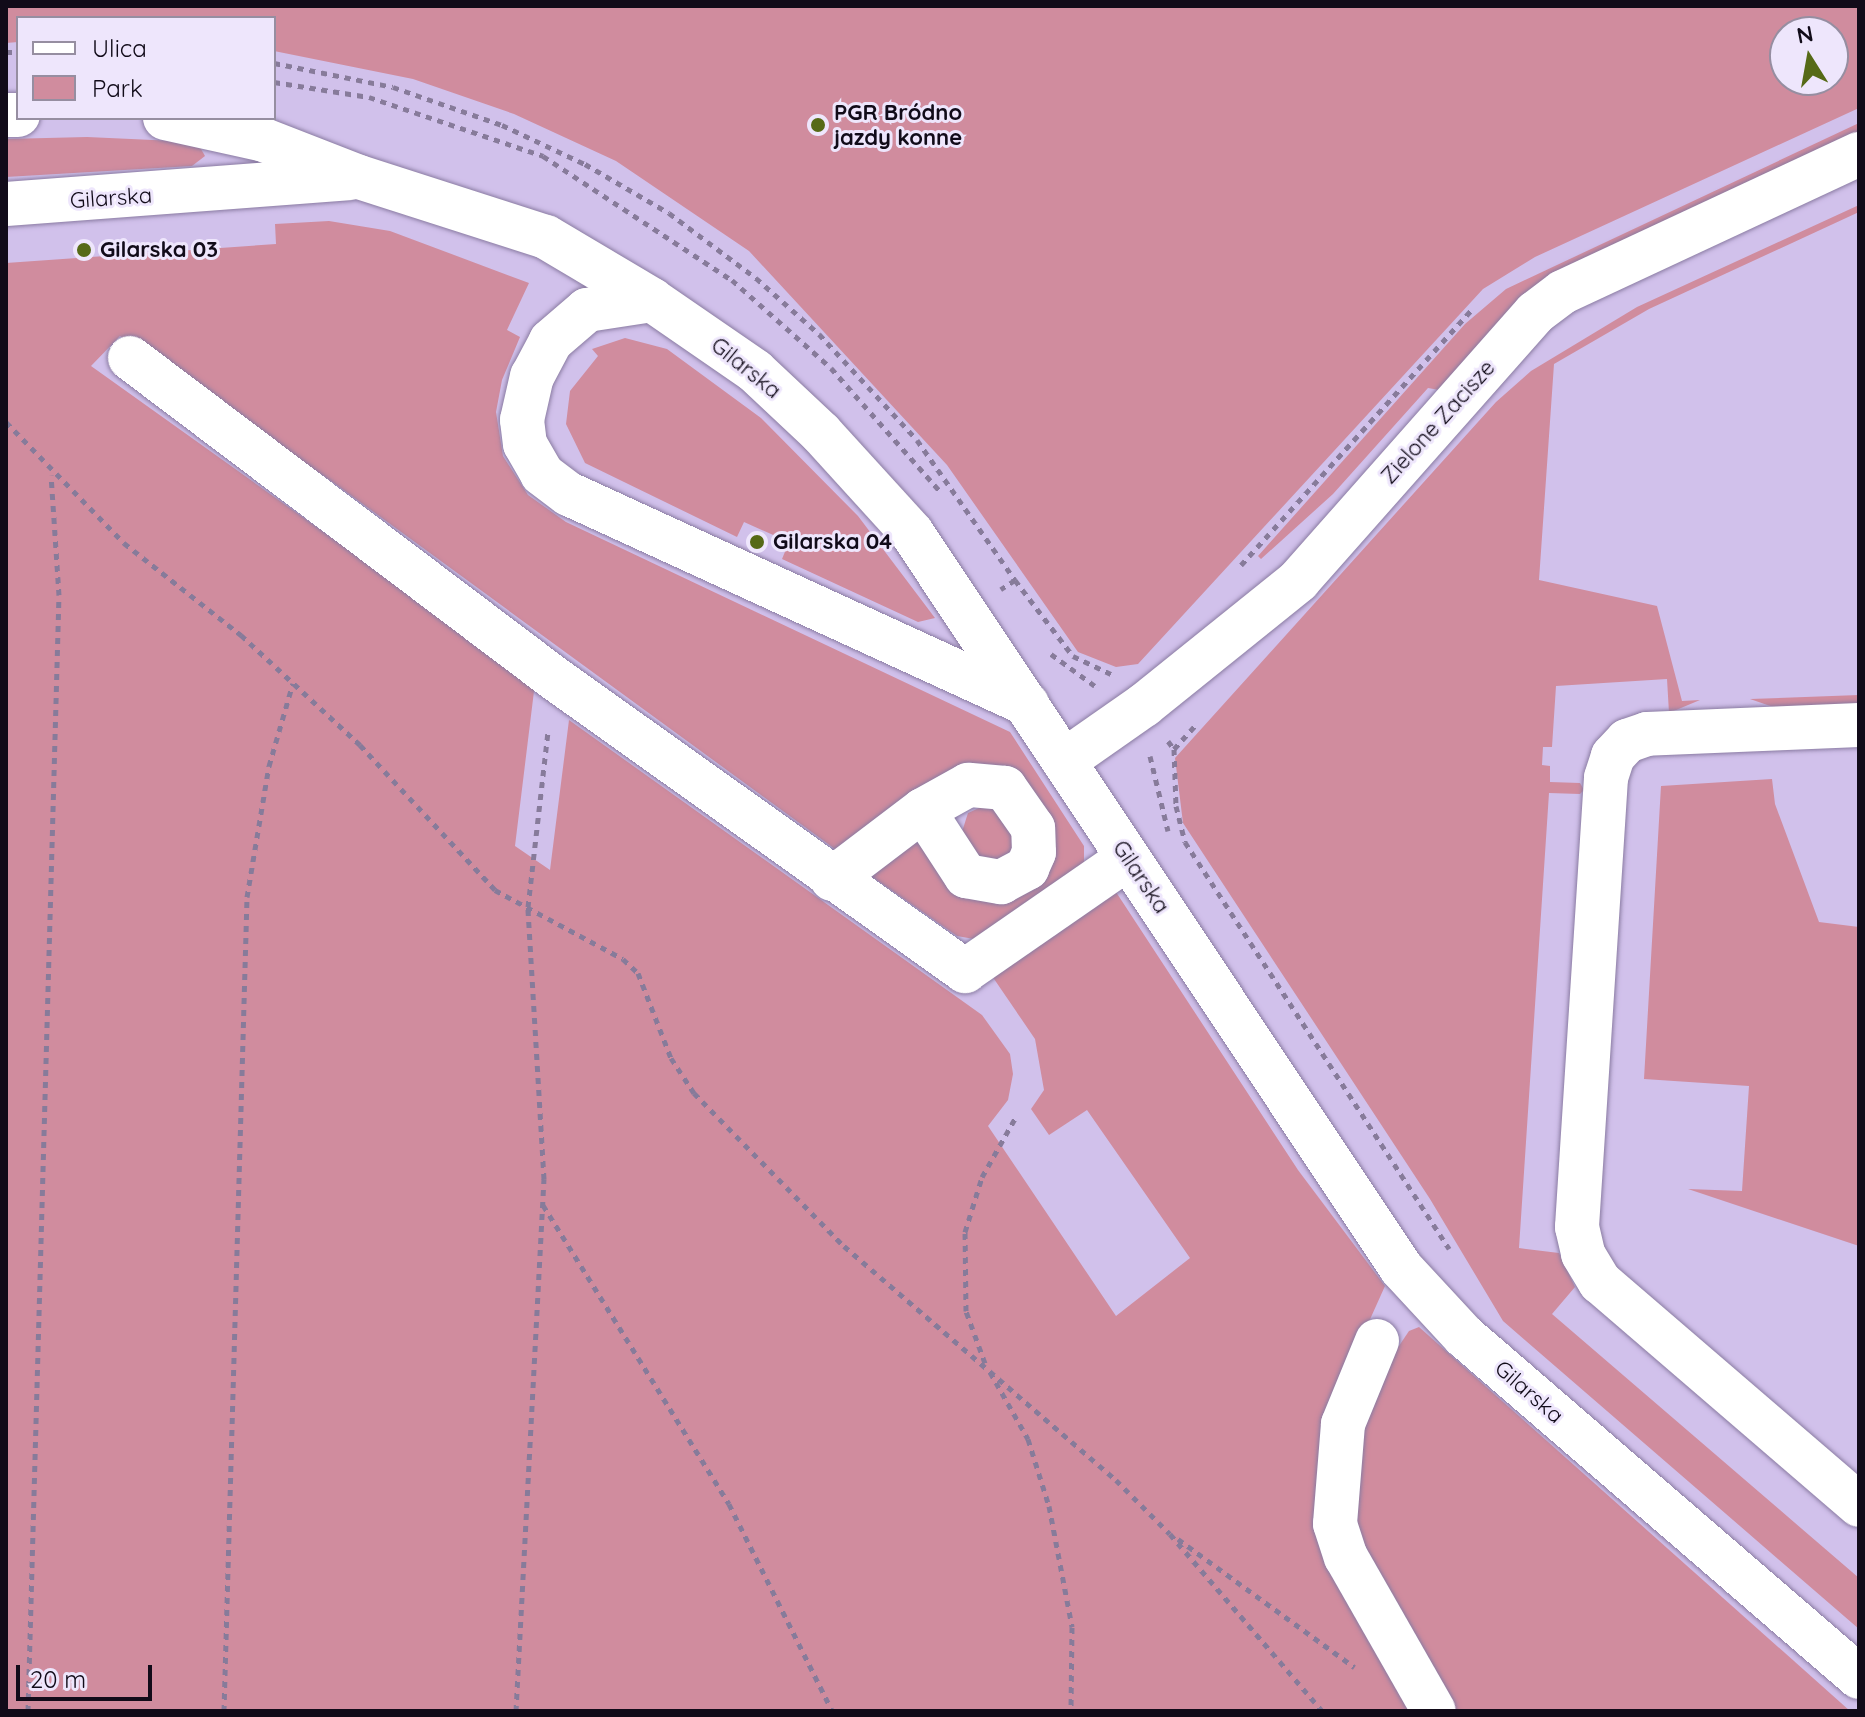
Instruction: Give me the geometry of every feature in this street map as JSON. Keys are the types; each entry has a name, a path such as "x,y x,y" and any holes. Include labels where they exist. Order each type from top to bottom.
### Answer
{"street":[{"name":"Gilarska","path":"174,120 264,140 359,177 546,237 652,300 755,371 871,484 912,533 1410,1278 1464,1336 1859,1677"},
{"name":"Zielone Zacisze","path":"1064,761 1144,705 1298,581 1535,313 1589,278 1859,154"},
{"name":"Gilarska","path":"6,204 359,177"},
{"path":"652,300 587,310 551,341 532,376 522,420 525,444 542,474 569,494 1027,704"},
{"path":"130,358 554,678 965,971 1128,858"},
{"path":"1859,725 1647,734 1627,741 1613,756 1606,778 1577,1220 1583,1254 1600,1282 1859,1505"},
{"path":"832,879 923,810"},
{"path":"1377,1341 1343,1424 1335,1524 1346,1557 1434,1711"}],"path":[{"path":"6,422 51,474 124,543 208,608 360,745 495,890 623,959 638,973 671,1058 694,1093 844,1246 986,1366 1170,1534 1359,1670"},
{"path":"28,1711 59,595 51,474"},
{"path":"1015,580 1073,656 1128,682 1174,749 1176,806 1185,842 1454,1256"},
{"path":"516,1711 542,1204 542,1096 528,907 554,678"},
{"path":"224,1711 245,922 255,830 293,683"},
{"path":"1174,749 1198,724"},
{"path":"1017,1115 982,1177 965,1232 966,1311 986,1366 1028,1439 1049,1506 1072,1627 1071,1711"},
{"path":"542,1204 729,1504 832,1711"},
{"path":"1170,1534 1322,1711"}],"green space":[{"path":"6,6 1859,6 1859,108 1535,257 1483,289 1138,664 1116,667 1078,652 947,465 749,251 616,161 514,114 413,79 276,51 276,16 16,16 16,42 6,43"},
{"path":"1859,123 1859,141 1581,269 1445,391 1428,388 1333,494 1261,559 1258,556 1465,324 1506,289"},
{"path":"87,137 197,142 205,156 192,166 6,177 6,139"},
{"path":"1859,205 1859,212 1649,309 1554,364 1539,580 1657,606 1682,701 1700,700 1669,713 1667,679 1556,686 1552,747 1543,747 1542,765 1550,766 1550,782 1580,783 1584,790 1580,794 1549,793 1519,1248 1559,1253 1575,1287 1552,1314 1859,1578 1859,1629 1503,1321 1430,1199 1183,823 1175,758 1496,402 1531,371 1637,307"},
{"path":"329,221 390,231 529,283 507,330 520,337 502,380 496,412 503,456 528,495 566,522 1010,732 1084,846 1084,867 974,939 957,936 861,869 914,838 1022,891 1008,768 980,765 839,852 334,483 120,336 91,366 535,683 515,846 550,870 569,720 982,1015 1010,1054 1013,1074 1008,1100 988,1126 1116,1316 1190,1258 1087,1110 1049,1135 1031,1109 1044,1090 1035,1039 992,976 1114,889 1298,1170 1385,1286 1336,1395 1324,1500 1421,1711 6,1711 6,263 276,244 275,224"},
{"path":"625,338 667,349 761,418 858,516 935,618 918,622 782,559 789,542 744,522 737,537 585,463 566,424 570,391 598,356 592,349"},
{"path":"1859,695 1859,706 1779,709 1750,699"},
{"path":"1772,779 1775,804 1819,922 1859,927 1859,1246 1688,1189 1742,1191 1749,1086 1644,1079 1661,786"},
{"path":"992,802 1021,843 991,870 960,838 968,813"},
{"path":"1419,1327 1850,1711 1446,1711 1345,1517 1372,1386 1409,1331"}],"place":[{"name":"PGR Bródno jazdy konne","path":"818,125"},
{"name":"Gilarska 03","path":"84,250"},
{"name":"Gilarska 04","path":"757,542"}]}
